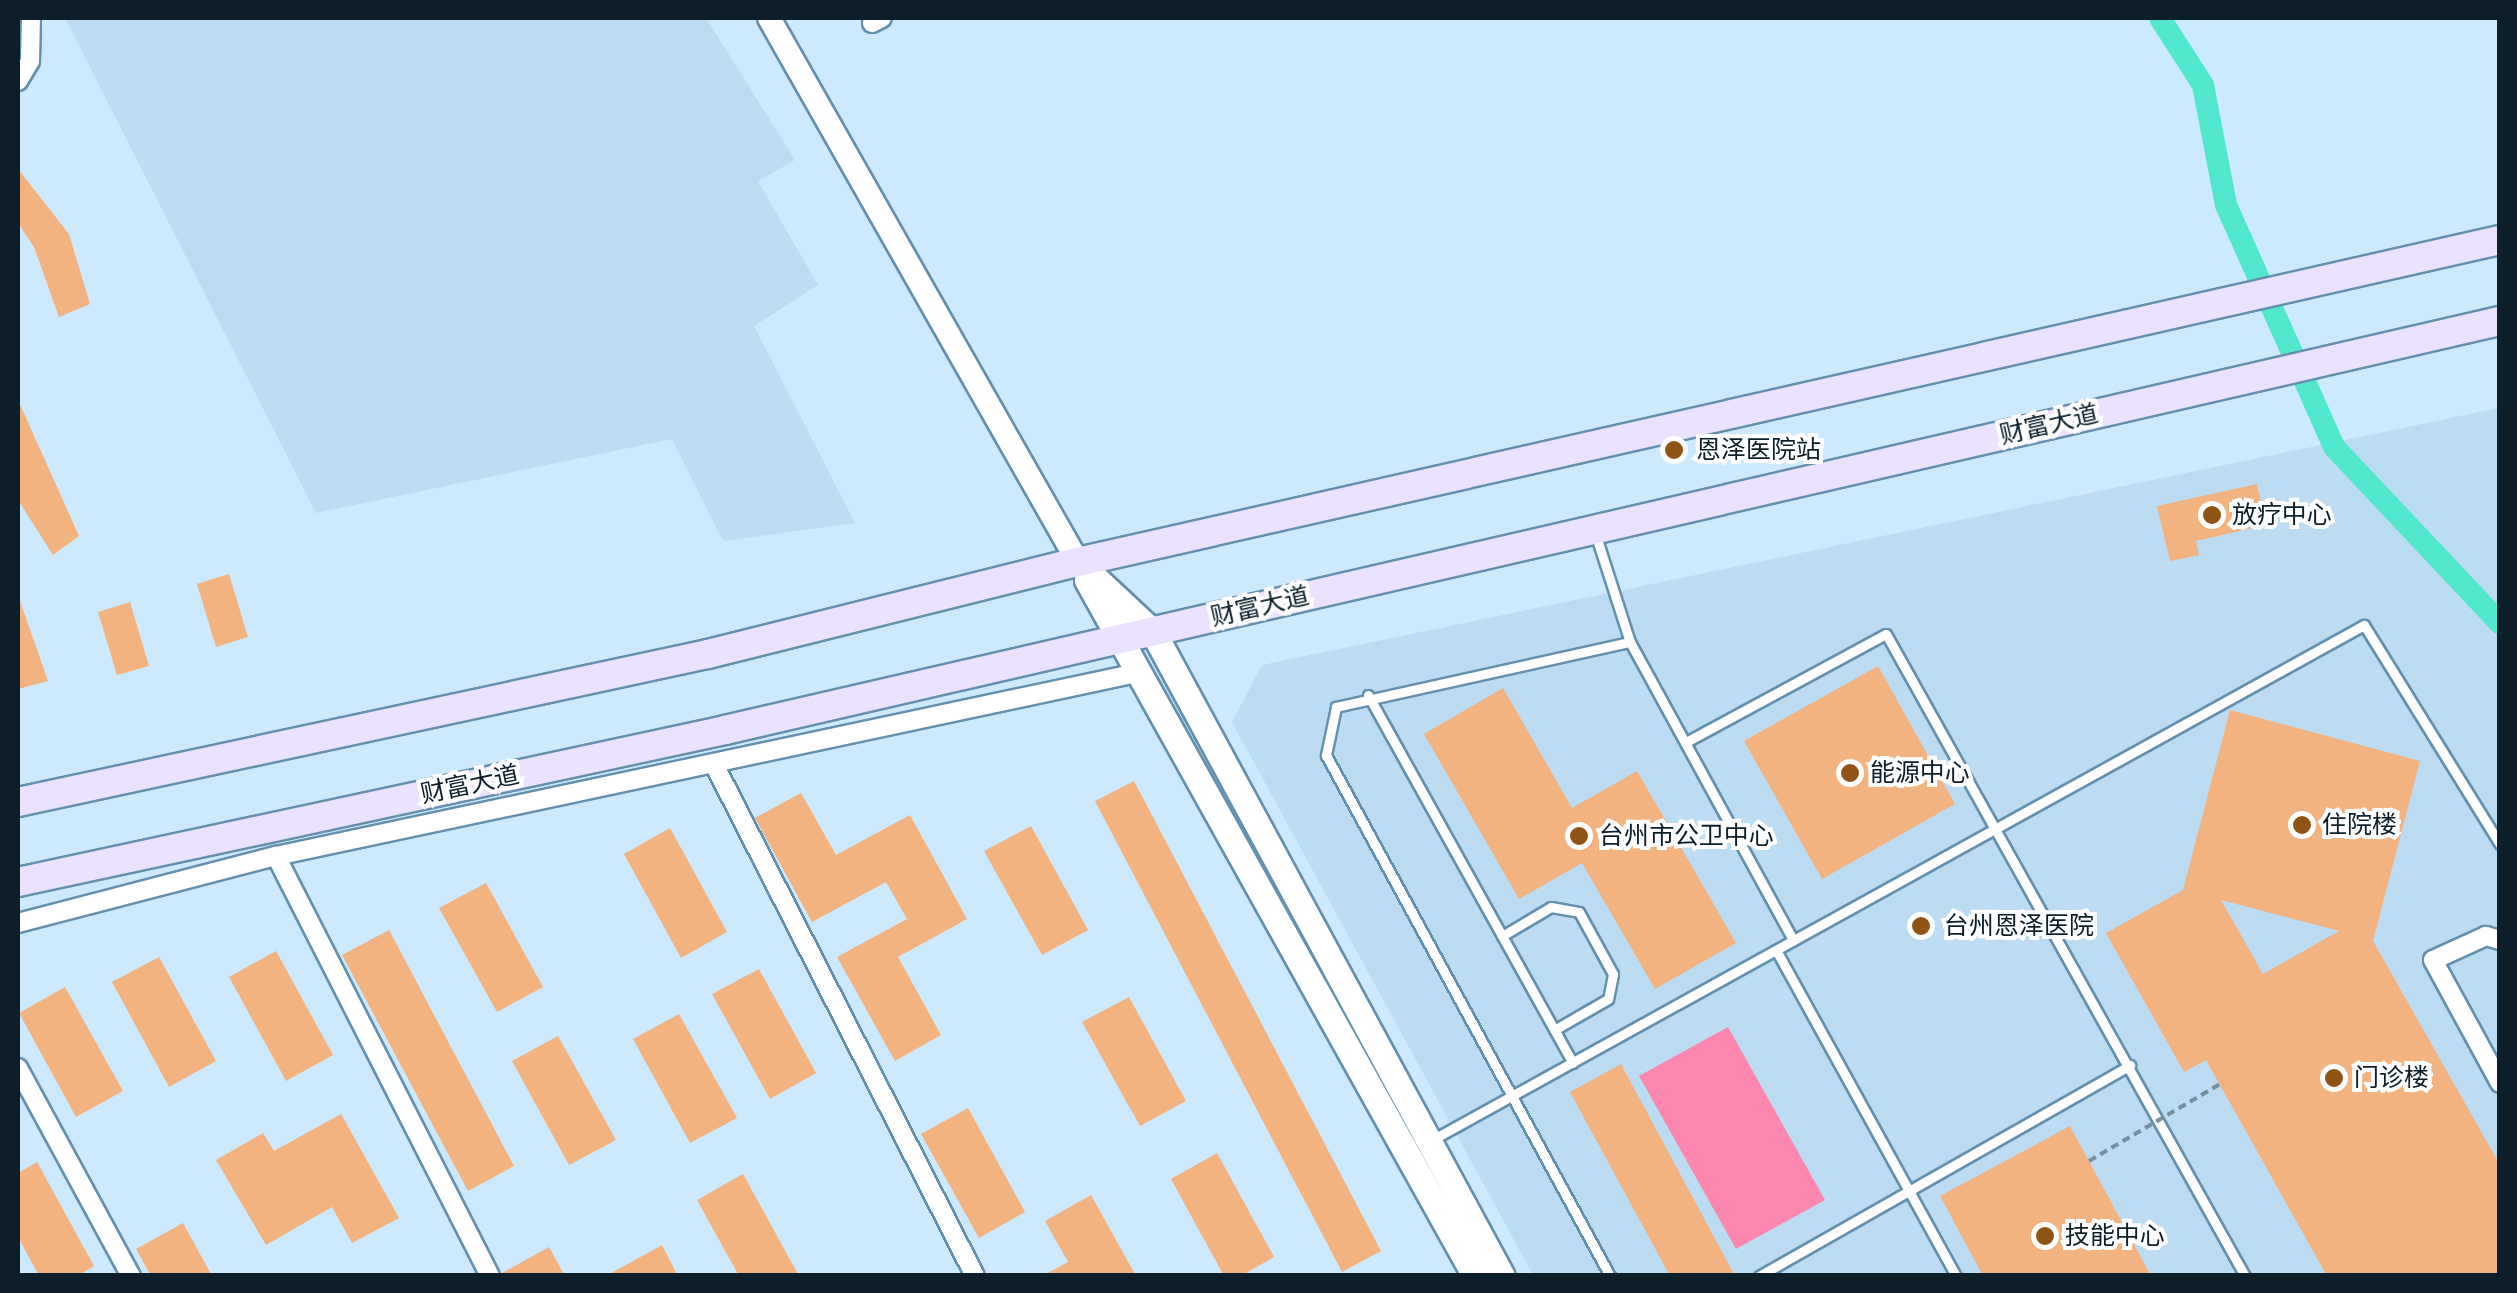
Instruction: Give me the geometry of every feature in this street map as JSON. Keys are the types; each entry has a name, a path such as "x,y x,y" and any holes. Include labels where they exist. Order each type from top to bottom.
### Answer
{"main road":[{"path":"18,802 708,654 1078,562 2500,240"},
{"name":"财富大道","path":"18,882 725,730 1116,636 1153,632 2500,321"},
{"path":"1078,562 1153,632 1416,1148 1475,1276"},
{"path":"1078,562 1116,636 1416,1148 1502,1276"}],"street":[{"path":"18,81 30,61 32,18"},
{"path":"769,18 1078,562"},
{"path":"18,923 276,856 1137,672"},
{"path":"714,764 975,1276"},
{"path":"276,856 490,1276"},
{"path":"2500,940 2486,936 2433,960 2500,1084"},
{"path":"18,1068 131,1276"}],"lane":[{"path":"1594,530 1630,642 1793,940"},
{"path":"1416,1148 2364,625 2500,844"},
{"path":"1686,742 1886,634 2130,1064 2245,1276"},
{"path":"1610,1276 1326,754 1336,707 1368,696 1630,642"},
{"path":"1368,696 1572,1063"},
{"path":"1502,936 1551,906 1579,912 1613,974 1608,999 1554,1030"},
{"path":"1776,950 1913,1191 1956,1276"},
{"path":"1759,1276 2130,1064"}],"path":[{"path":"2089,1161 2220,1084"}],"shaded area":[{"path":"65,18 706,18 795,160 758,181 818,285 754,326 855,523 723,541 672,439 316,513"},
{"name":"台州恩泽医院","path":"2499,408 2499,1275 1533,1275 1232,722 1262,665"},
{"path":"1728,1027 1825,1200 1736,1249 1639,1076"}],"building":[{"path":"18,169 69,234 90,304 59,317 34,247 18,223"},
{"path":"18,400 79,536 53,555 18,500"},
{"name":"放疗中心","path":"2257,484 2266,525 2196,541 2199,555 2170,561 2157,506"},
{"path":"229,574 248,637 216,647 197,584"},
{"path":"18,595 48,681 18,689"},
{"path":"130,602 149,666 117,675 98,612"},
{"name":"能源中心","path":"1878,666 1955,804 1822,879 1744,741"},
{"name":"台州市公卫中心","path":"1503,688 1572,808 1637,771 1736,943 1655,989 1582,863 1519,899 1424,734"},
{"name":"门诊楼","path":"2230,710 2420,761 2373,941 2500,1165 2500,1276 2327,1276 2206,1060 2184,1072 2106,933 2183,890","holes":["2221,900 2339,931 2263,974"]},
{"path":"1134,781 1381,1251 1342,1272 1095,801"},
{"path":"801,793 836,855 910,815 967,919 898,957 941,1035 895,1061 837,957 907,919 886,882 812,922 755,818"},
{"path":"1031,826 1088,930 1042,955 984,851"},
{"path":"670,828 727,932 681,958 624,854"},
{"path":"486,883 543,987 497,1012 439,908"},
{"path":"389,930 514,1166 468,1191 342,955"},
{"path":"276,951 333,1055 286,1081 229,977"},
{"path":"159,957 216,1061 169,1087 112,982"},
{"path":"759,969 816,1073 770,1099 712,994"},
{"path":"65,987 123,1091 76,1117 19,1013"},
{"path":"1129,997 1186,1101 1140,1126 1082,1022"},
{"path":"679,1014 737,1118 690,1143 633,1039"},
{"path":"558,1036 616,1140 569,1165 512,1061"},
{"path":"1621,1064 1735,1276 1670,1276 1570,1092"},
{"path":"968,1108 1025,1212 979,1238 921,1134"},
{"path":"341,1114 399,1218 352,1243 332,1207 266,1245 216,1160 263,1133 274,1151"},
{"name":"技能中心","path":"2070,1126 2151,1276 1983,1276 1940,1196"},
{"path":"1217,1153 1274,1257 1241,1276 1224,1276 1171,1179"},
{"path":"37,1162 94,1266 77,1276 39,1276 18,1237 18,1173"},
{"path":"743,1174 799,1276 739,1276 697,1200"},
{"path":"1091,1195 1136,1276 1042,1276 1068,1262 1045,1221"},
{"path":"183,1223 212,1276 151,1276 136,1249"},
{"path":"662,1245 678,1276 606,1276"},
{"path":"549,1247 565,1276 502,1276 502,1273"}],"waterway":[{"path":"2160,18 2203,85 2226,205 2334,447 2500,623"}],"place":[{"name":"恩泽医院站","path":"1674,450"},
{"name":"放疗中心","path":"2212,515"},
{"name":"能源中心","path":"1850,773"},
{"name":"住院楼","path":"2302,825"},
{"name":"台州市公卫中心","path":"1579,836"},
{"name":"台州恩泽医院","path":"1921,926"},
{"name":"门诊楼","path":"2334,1078"},
{"name":"技能中心","path":"2045,1236"}]}
